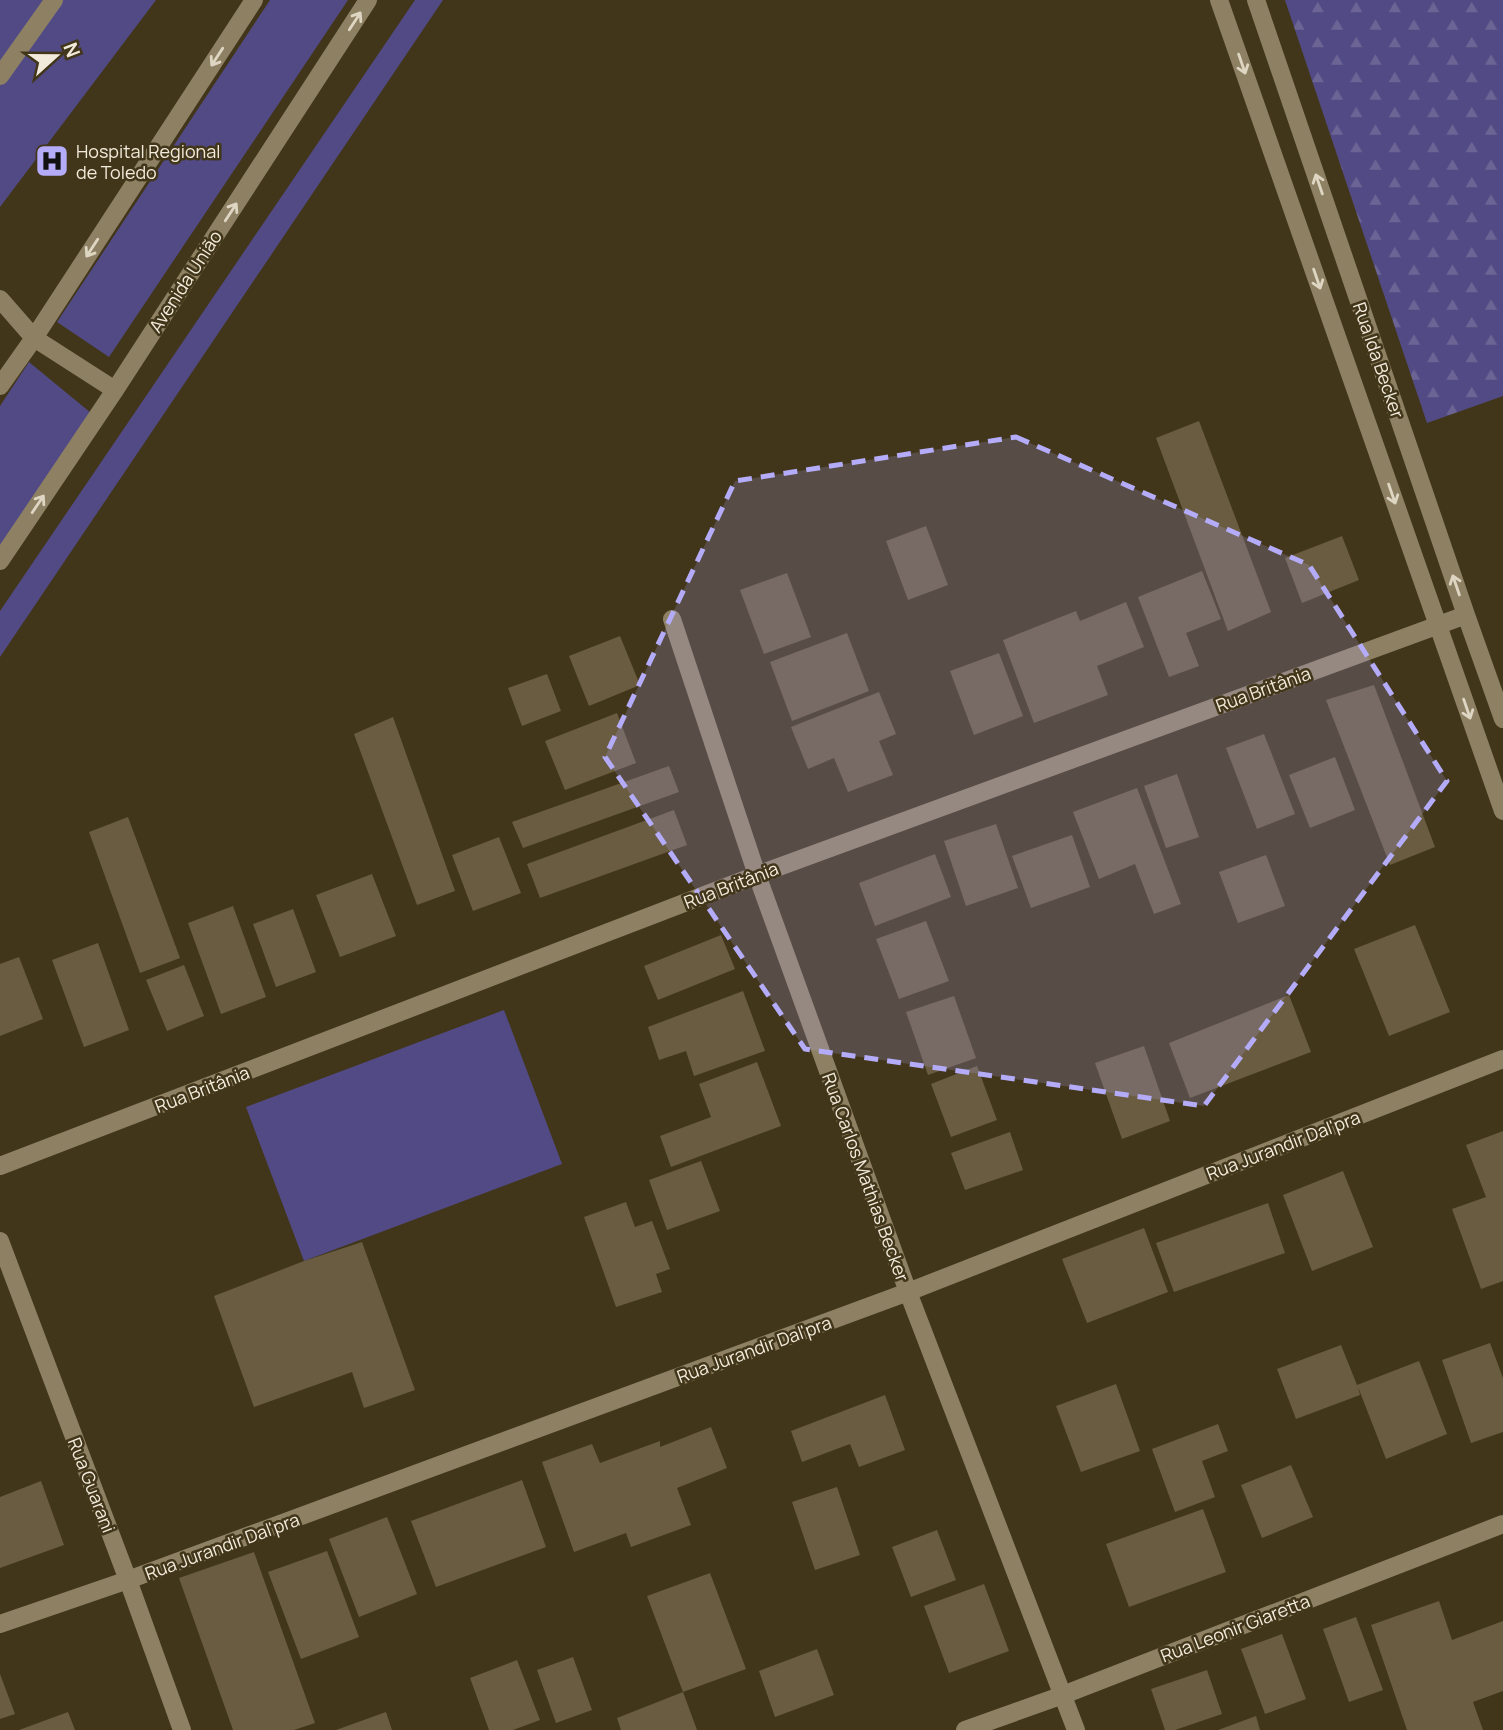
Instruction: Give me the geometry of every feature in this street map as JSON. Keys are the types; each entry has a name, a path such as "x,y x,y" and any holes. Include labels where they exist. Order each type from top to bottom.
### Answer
{"street":[{"path":"0,76 54,0"},
{"path":"0,386 254,0"},
{"name":"Avenida União","path":"0,561 115,390 368,0"},
{"path":"1219,0 1503,811"},
{"name":"Rua Ida Becker","path":"1256,0 1503,719"},
{"path":"0,299 34,338 115,390"},
{"name":"Rua Britânia","path":"0,1166 757,875 1466,615"},
{"name":"Rua Carlos Mathias Becker","path":"673,619 757,875 908,1292 1076,1730"},
{"name":"Rua Jurandir Dal'pra","path":"0,1624 128,1580 908,1292 1503,1059"},
{"name":"Rua Guarani","path":"0,1241 128,1580 181,1730"},
{"name":"Rua Leonir Giaretta","path":"965,1730 1063,1695 1503,1524"}],"highlighted area":[{"path":"1016,437 1309,565 1447,781 1204,1106 805,1049 605,757 735,481"}],"green space":[{"path":"0,0 156,0 0,207"},
{"path":"270,0 348,0 109,357 57,322"},
{"path":"415,0 443,0 0,657 0,611"},
{"path":"1285,0 1503,0 1503,396 1427,423"},
{"path":"29,362 91,413 0,546 0,406"},
{"path":"504,1010 562,1164 304,1261 246,1107"}],"building":[{"path":"1199,421 1271,612 1228,631 1156,438"},
{"path":"926,526 948,585 908,600 886,541"},
{"path":"1342,536 1359,580 1302,603 1285,558"},
{"path":"1202,571 1221,619 1186,633 1199,666 1169,677 1138,597"},
{"path":"787,573 811,637 764,654 740,590"},
{"path":"1126,602 1144,647 1097,666 1108,695 1034,723 1003,640 1076,611 1080,621"},
{"path":"847,633 869,691 792,721 770,662"},
{"path":"620,636 640,685 589,706 569,656"},
{"path":"999,653 1023,716 974,735 950,671"},
{"path":"547,674 561,711 522,726 508,688"},
{"path":"1374,685 1435,847 1390,865 1326,700"},
{"path":"879,692 896,734 879,741 893,775 848,792 834,758 808,769 791,727"},
{"path":"617,713 636,763 565,790 545,741"},
{"path":"393,717 455,891 417,905 354,734"},
{"path":"1264,734 1295,814 1257,829 1226,748"},
{"path":"1335,757 1355,810 1310,828 1289,775"},
{"path":"669,766 679,792 523,848 512,822"},
{"path":"1177,774 1199,837 1166,848 1144,786"},
{"path":"1137,788 1181,904 1154,914 1135,864 1099,879 1073,812"},
{"path":"674,810 687,845 540,898 527,864"},
{"path":"128,817 180,958 140,973 89,832"},
{"path":"996,824 1018,888 966,906 944,841"},
{"path":"1072,835 1090,887 1031,908 1012,856"},
{"path":"499,837 521,893 473,911 452,855"},
{"path":"935,854 951,897 875,926 859,883"},
{"path":"1266,855 1285,906 1238,923 1219,872"},
{"path":"372,874 396,936 340,957 316,895"},
{"path":"233,906 266,997 221,1014 188,923"},
{"path":"293,909 316,972 276,987 253,924"},
{"path":"926,921 949,981 899,999 876,939"},
{"path":"1415,925 1450,1012 1389,1036 1354,949"},
{"path":"721,935 735,969 658,1000 644,966"},
{"path":"98,943 129,1030 84,1047 52,960"},
{"path":"19,957 43,1019 0,1036 0,964"},
{"path":"184,965 204,1016 167,1031 146,980"},
{"path":"743,991 765,1051 694,1076 686,1051 659,1060 648,1027"},
{"path":"1289,995 1311,1052 1190,1098 1169,1043"},
{"path":"954,996 976,1058 928,1075 906,1012"},
{"path":"1144,1046 1170,1121 1122,1139 1095,1063"},
{"path":"757,1062 781,1126 671,1167 660,1136 711,1117 699,1084"},
{"path":"977,1066 997,1120 951,1137 931,1084"},
{"path":"1503,1131 1503,1281 1481,1289 1452,1209 1486,1197 1466,1145"},
{"path":"1010,1132 1023,1170 965,1190 951,1153"},
{"path":"701,1161 720,1211 667,1230 649,1180"},
{"path":"1343,1171 1373,1247 1312,1271 1283,1195"},
{"path":"626,1202 635,1227 652,1221 670,1269 656,1274 662,1292 616,1307 584,1217"},
{"path":"1268,1203 1285,1253 1174,1292 1156,1243"},
{"path":"1144,1228 1168,1292 1087,1323 1062,1259"},
{"path":"362,1242 415,1390 364,1408 352,1372 254,1407 214,1296"},
{"path":"1490,1343 1503,1378 1503,1432 1471,1443 1442,1360"},
{"path":"1341,1345 1357,1385 1419,1361 1447,1434 1386,1459 1358,1387 1360,1395 1296,1419 1277,1369"},
{"path":"1116,1384 1140,1451 1081,1472 1056,1406"},
{"path":"885,1395 905,1450 859,1467 850,1444 802,1462 791,1431"},
{"path":"1218,1424 1228,1451 1202,1461 1215,1497 1175,1512 1152,1449"},
{"path":"711,1427 727,1468 677,1488 691,1525 631,1547 626,1533 574,1552 542,1462 592,1444 600,1463 660,1441 660,1447"},
{"path":"1291,1465 1313,1517 1262,1538 1241,1485"},
{"path":"522,1480 546,1547 436,1587 411,1521"},
{"path":"41,1481 64,1545 0,1568 0,1497"},
{"path":"837,1487 860,1555 815,1570 792,1502"},
{"path":"1203,1509 1226,1572 1129,1607 1106,1544"},
{"path":"387,1517 417,1594 359,1617 329,1539"},
{"path":"937,1530 956,1580 911,1597 892,1547"},
{"path":"327,1551 359,1637 301,1659 268,1572"},
{"path":"254,1552 315,1723 294,1730 233,1730 179,1578"},
{"path":"710,1573 746,1669 683,1692 647,1596"},
{"path":"984,1584 1009,1651 949,1673 924,1606"},
{"path":"1439,1601 1452,1640 1503,1621 1503,1691 1473,1702 1483,1730 1407,1730 1371,1625"},
{"path":"1356,1617 1383,1690 1349,1702 1323,1629"},
{"path":"1282,1634 1306,1699 1265,1714 1241,1649"},
{"path":"817,1649 834,1695 775,1717 759,1671"},
{"path":"573,1657 592,1710 556,1723 537,1670"},
{"path":"517,1660 540,1720 513,1730 489,1730 470,1678"},
{"path":"1207,1670 1222,1714 1175,1730 1165,1730 1151,1689"},
{"path":"0,1674 15,1714 0,1719"},
{"path":"683,1692 697,1730 621,1730 617,1718"},
{"path":"68,1712 75,1730 19,1730"},
{"path":"386,1712 392,1730 336,1730"},
{"path":"1256,1716 1260,1730 1218,1730"}],"place":[{"name":"Hospital Regional de Toledo","path":"52,161"}]}
